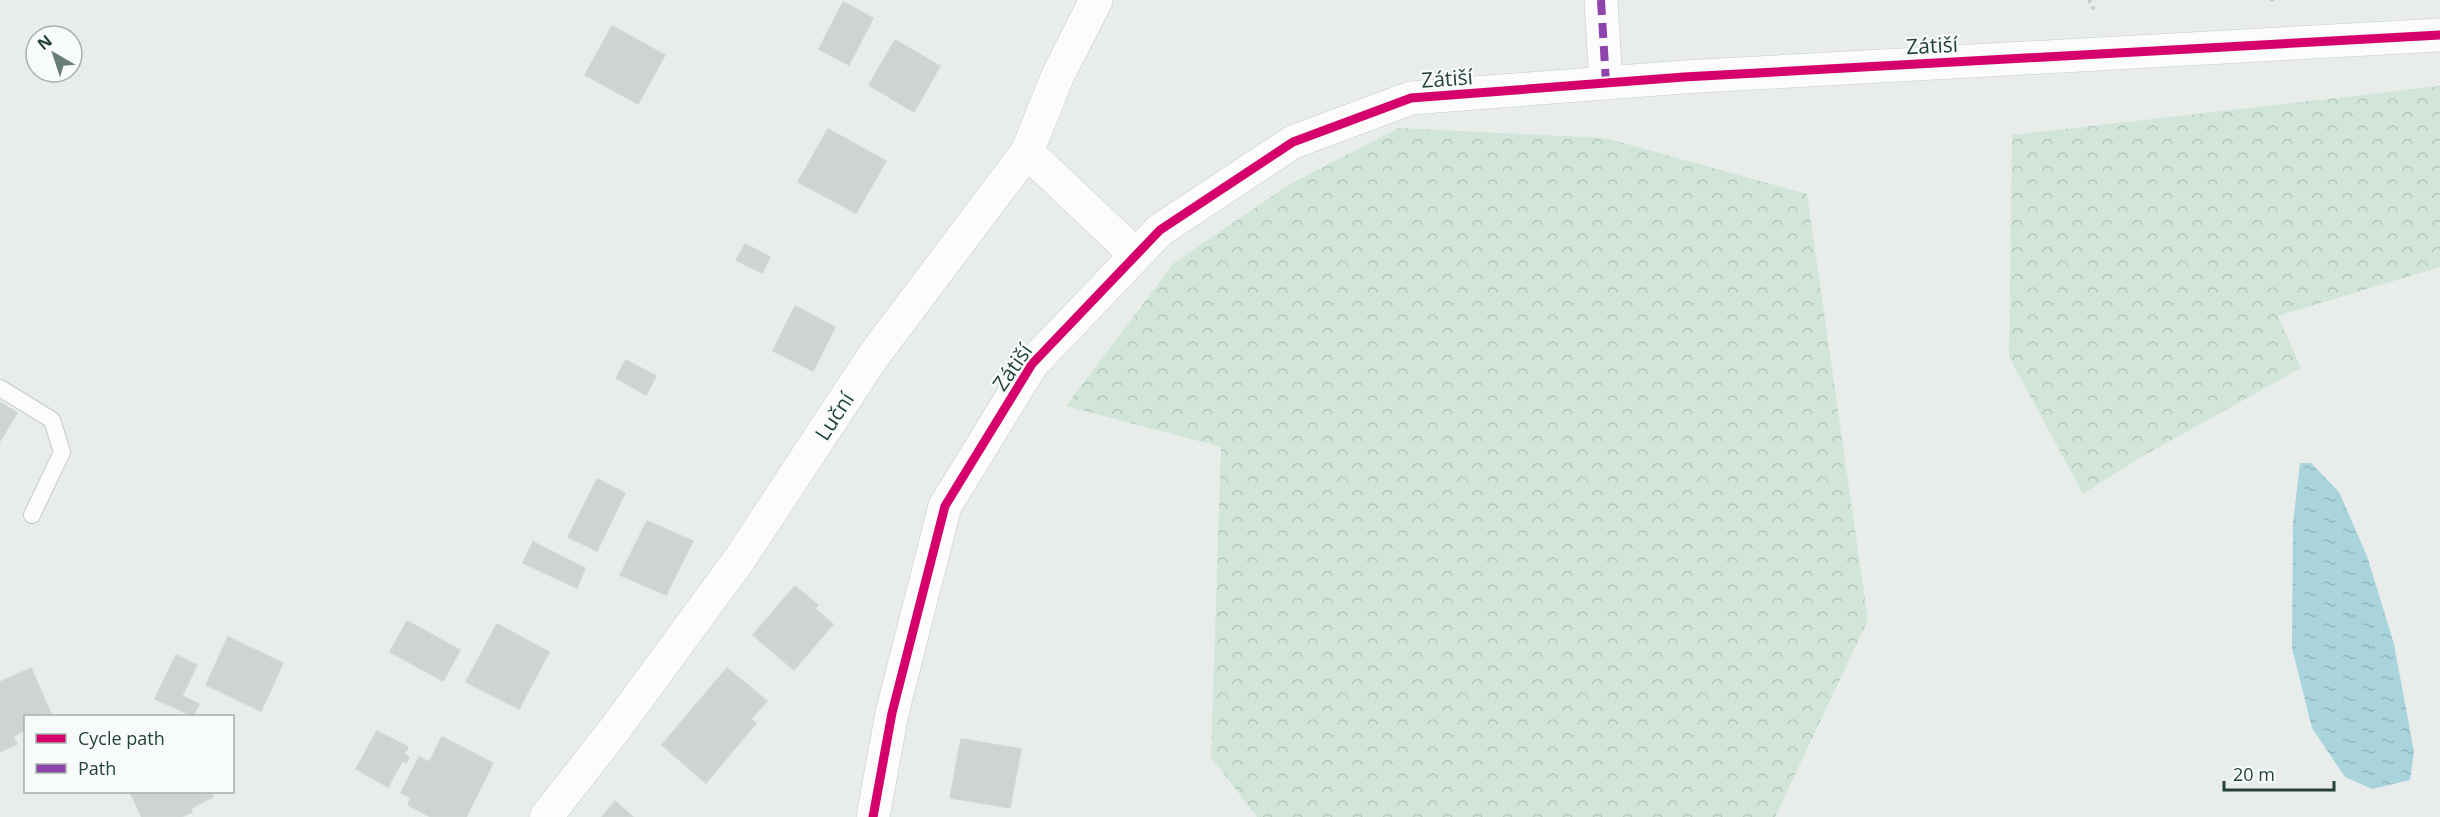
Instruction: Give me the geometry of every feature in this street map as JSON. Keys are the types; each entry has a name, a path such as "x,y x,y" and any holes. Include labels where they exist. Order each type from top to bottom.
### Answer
{"street":[{"name":"Luční","path":"546,817 615,729 739,560 874,355 1027,152 1058,75 1096,0"},
{"path":"1601,0 1606,83"},
{"name":"Zátiší","path":"873,817 892,714 945,506 1032,364 1160,230 1293,142 1411,98 1684,77 2440,34"},
{"path":"1027,152 1136,255"}],"lane":[{"path":"0,388 52,420 62,452 32,515"}],"path":[{"path":"2089,0 2094,10"}],"green space":[{"path":"2440,86 2440,267 2278,316 2301,368 2141,457 2083,494 2009,357 2012,135"},
{"path":"1399,128 1605,138 1807,194 1868,620 1775,817 1257,817 1211,757 1221,447 1066,406 1174,263 1290,184"}],"water":[{"path":"2300,463 2311,463 2339,492 2367,556 2394,644 2414,752 2410,780 2372,789 2345,777 2312,728 2292,648 2293,523"}],"building":[{"path":"843,2 873,18 849,65 819,49"},
{"path":"612,26 665,55 638,104 585,75"},
{"path":"895,40 940,66 914,112 869,85"},
{"path":"828,129 886,161 856,213 798,182"},
{"path":"745,244 770,257 762,273 736,260"},
{"path":"795,306 835,327 813,371 773,351"},
{"path":"626,360 656,376 646,395 616,378"},
{"path":"0,402 17,413 0,441"},
{"path":"597,479 625,493 597,551 568,537"},
{"path":"647,521 693,541 666,595 620,575"},
{"path":"533,542 585,568 577,588 523,563"},
{"path":"795,586 818,605 815,609 833,624 794,670 753,635"},
{"path":"407,621 460,650 443,681 390,652"},
{"path":"497,624 549,652 519,709 466,682"},
{"path":"228,637 283,663 261,711 206,685"},
{"path":"176,655 197,665 182,696 199,704 194,715 155,699"},
{"path":"31,668 51,714 24,715 24,731 13,736 17,744 0,752 0,682"},
{"path":"727,668 767,701 751,719 756,723 706,783 662,745"},
{"path":"377,731 408,747 404,754 409,757 406,763 402,761 388,787 356,769"},
{"path":"442,737 493,763 466,817 431,817 408,805 411,798 401,793 419,757 429,762"},
{"path":"961,739 1021,749 1010,808 950,798"},
{"path":"130,793 211,793 213,797 191,808 192,812 181,817 142,817"},
{"path":"615,801 633,817 602,817"}],"marked path":[{"path":"1601,0 1606,83"}],"cycle path":[{"path":"873,817 892,713 945,506 1032,364 1160,230 1293,142 1411,98 1684,77 2440,35"}]}
